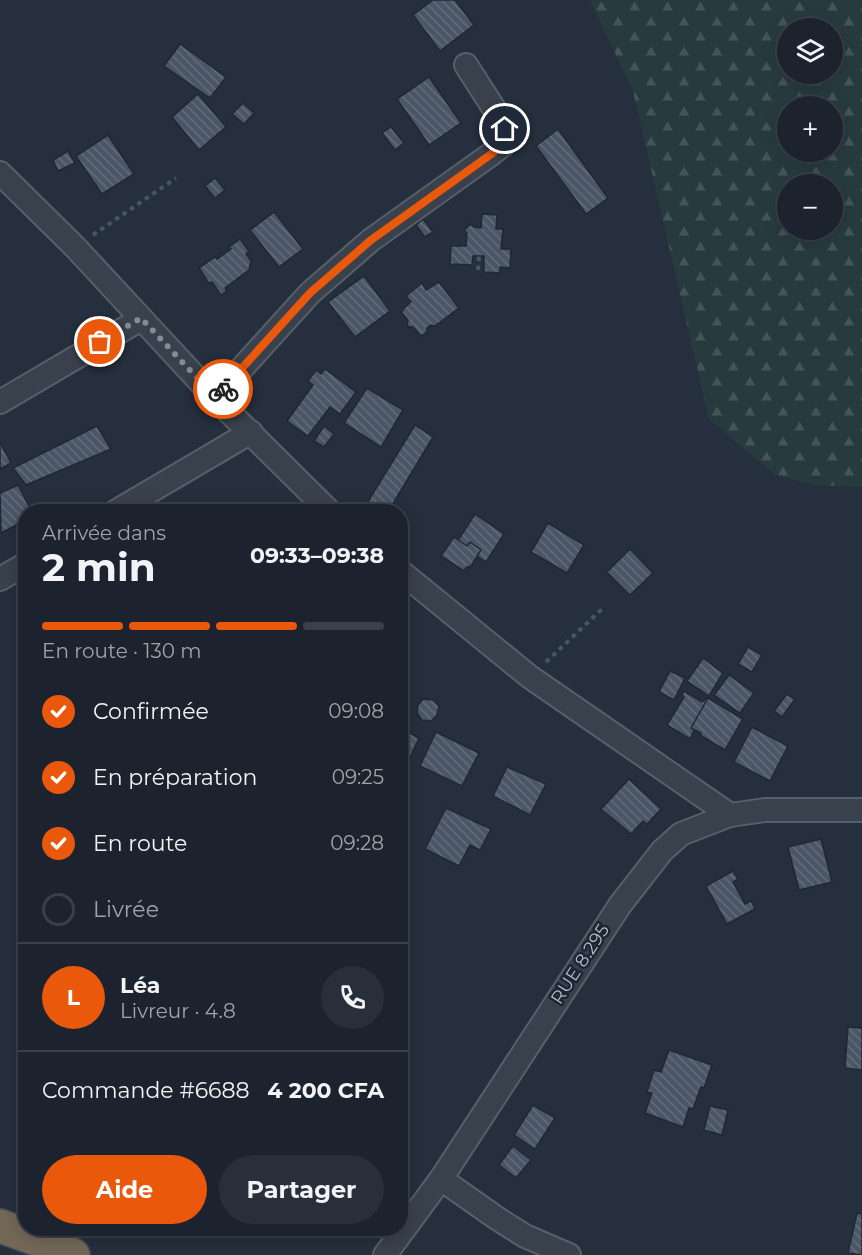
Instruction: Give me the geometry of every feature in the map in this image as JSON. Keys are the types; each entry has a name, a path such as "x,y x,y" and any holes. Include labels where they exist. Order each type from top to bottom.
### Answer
{"highway":[{"path":"0,1226 18,1232"},
{"path":"28,1236 73,1255"}],"street":[{"path":"216,398 310,293 371,240 504,144 503,123 466,64"},
{"path":"0,173 75,247 216,398 322,504"},
{"path":"0,402 141,318"},
{"path":"130,504 251,432"},
{"path":"0,579 18,569"},
{"path":"408,578 530,677 730,814"},
{"name":"RUE 8.295","path":"408,1224 441,1179 620,904 662,851 681,834 730,814 765,810 862,810"},
{"path":"441,1179 525,1236 569,1255"},
{"name":"RUE 8.295","path":"385,1255 399,1236"}],"path":[{"path":"75,247 176,178"},
{"path":"478,270 479,256"},
{"path":"530,677 602,609"}],"green space":[{"path":"590,0 862,0 862,487 813,485 774,474 709,419 633,91"}],"building":[{"path":"433,0 455,0 474,25 440,51 413,15"},
{"path":"180,44 226,77 210,98 164,66"},
{"path":"429,77 461,123 429,145 397,99"},
{"path":"198,94 226,127 199,150 172,117"},
{"path":"243,103 254,113 244,124 232,114"},
{"path":"391,127 404,143 395,150 382,133"},
{"path":"558,129 608,198 586,214 536,146"},
{"path":"108,135 134,174 102,194 76,156"},
{"path":"68,151 75,163 58,171 53,160"},
{"path":"215,178 225,190 215,198 205,186"},
{"path":"274,212 303,249 279,267 250,230"},
{"path":"482,214 497,215 496,229 503,229 501,249 511,249 510,268 500,267 500,273 484,272 484,256 473,256 472,265 450,264 451,246 466,246 467,233 464,230 471,224 481,228"},
{"path":"423,219 433,232 425,237 416,225"},
{"path":"240,239 249,251 246,254 251,261 249,270 225,288 227,291 221,295 199,268 215,257 217,259"},
{"path":"364,276 390,311 355,337 328,302"},
{"path":"439,282 459,308 435,326 431,325 421,336 413,327 407,326 408,320 402,313 411,302 406,296 422,283 426,290"},
{"path":"325,369 356,392 340,414 330,407 308,436 287,421 313,385 308,381 316,370 321,374"},
{"path":"367,388 403,410 381,447 344,423"},
{"path":"415,425 433,437 393,504 366,504"},
{"path":"97,426 111,449 26,485 13,468"},
{"path":"324,426 334,434 324,447 314,441"},
{"path":"0,442 11,463 0,469"},
{"path":"18,485 28,504 18,504 18,524 1,533 0,493"},
{"path":"475,514 504,534 486,562 457,542"},
{"path":"548,523 584,545 567,573 531,552"},
{"path":"454,537 467,546 470,542 481,550 471,566 464,571 441,556"},
{"path":"630,549 653,573 630,595 607,572"},
{"path":"748,647 762,655 752,672 738,664"},
{"path":"703,658 723,673 709,696 687,681"},
{"path":"670,671 685,678 674,700 659,692"},
{"path":"729,675 754,693 740,713 714,695"},
{"path":"684,691 702,702 709,696 690,739 667,725 684,697 682,695"},
{"path":"787,694 795,699 782,717 774,711"},
{"path":"708,698 743,719 725,750 691,728"},
{"path":"423,699 433,700 439,706 437,715 431,721 422,720 417,713 418,705"},
{"path":"752,727 788,746 770,781 734,762"},
{"path":"408,732 419,738 408,762"},
{"path":"436,732 479,753 462,786 420,766"},
{"path":"507,767 546,784 530,815 493,796"},
{"path":"629,779 661,809 647,824 643,821 631,834 601,809"},
{"path":"446,808 491,829 480,850 470,845 459,866 425,849"},
{"path":"821,839 832,882 799,890 788,847"},
{"path":"733,871 738,879 733,882 745,904 751,901 755,909 727,924 706,886"},
{"path":"848,1027 862,1028 862,1070 845,1068"},
{"path":"669,1050 712,1065 693,1109 689,1108 683,1127 645,1113 652,1093 647,1092 654,1070 661,1072"},
{"path":"533,1105 555,1118 535,1149 514,1135"},
{"path":"710,1106 728,1110 722,1135 704,1130"},
{"path":"513,1146 531,1160 516,1178 499,1165"},
{"path":"857,1213 862,1214 862,1255 848,1253"}],"way so far":[{"path":"100,342 141,318 216,398 223,389"}],"route":[{"path":"223,389 310,293 371,240 504,144 505,129"}]}
